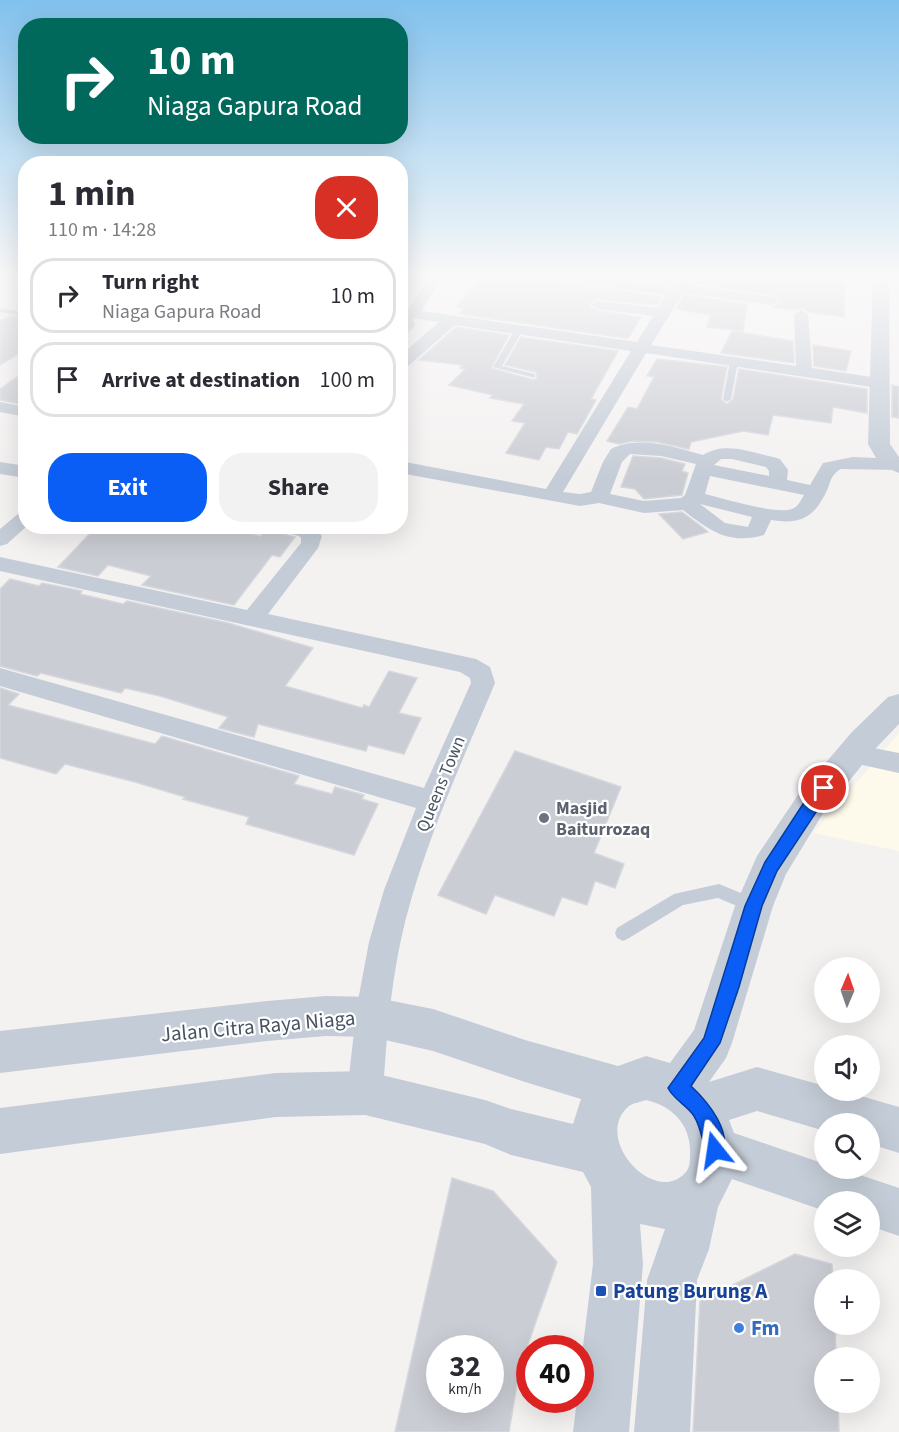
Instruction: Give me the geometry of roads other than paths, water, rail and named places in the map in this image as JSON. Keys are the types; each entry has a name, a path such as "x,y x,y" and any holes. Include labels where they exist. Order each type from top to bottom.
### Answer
{"street":[{"path":"408,358 425,343"},
{"path":"601,343 878,382"},
{"path":"550,496 644,343"},
{"path":"802,343 804,372"},
{"path":"879,343 879,444 881,453 898,465"},
{"path":"0,407 18,410"},
{"path":"599,497 618,453 626,450 649,448 704,465"},
{"path":"690,501 704,465 717,454 732,453 773,463 779,470 777,483 816,492"},
{"path":"690,501 713,526 746,534 757,531 763,513 791,517 805,510 827,470 835,465 851,463 898,465"},
{"path":"0,468 18,471"},
{"path":"408,469 580,500 599,497 644,507 690,501"},
{"path":"0,540 18,524"},
{"path":"252,619 311,544 312,536 310,534"},
{"name":"Queens Town","path":"0,564 285,628 467,665 481,673 483,683 432,801 390,922 372,1017 365,1093"},
{"path":"0,677 432,801"},
{"path":"689,1097 711,1043 754,906 770,867 810,805 899,705"},
{"path":"853,754 899,763"},
{"name":"Jalan Citra Raya Niaga","path":"0,1052 267,1021 326,1016 372,1017 433,1030 525,1061 616,1087"},
{"path":"601,1432 618,1264 606,1168 594,1134 596,1115 603,1099 616,1087 629,1080 645,1078 662,1080 689,1097 711,1127 706,1173 684,1249 672,1280 662,1432"},
{"path":"689,1097 757,1089 899,1131"},
{"path":"0,1131 276,1095 365,1093 485,1122 606,1168 633,1198 656,1206 678,1205 706,1173"},
{"path":"706,1173 814,1192"},
{"path":"880,1206 899,1212"}],"lane":[{"path":"511,343 497,367 532,376"},
{"path":"727,399 734,362"},
{"path":"623,933 680,899 719,891 754,906"}],"place":[{"name":"Masjid Baiturrozaq","path":"544,818"},
{"name":"Patung Burung A","path":"601,1291"},
{"name":"Fm","path":"739,1328"}]}
